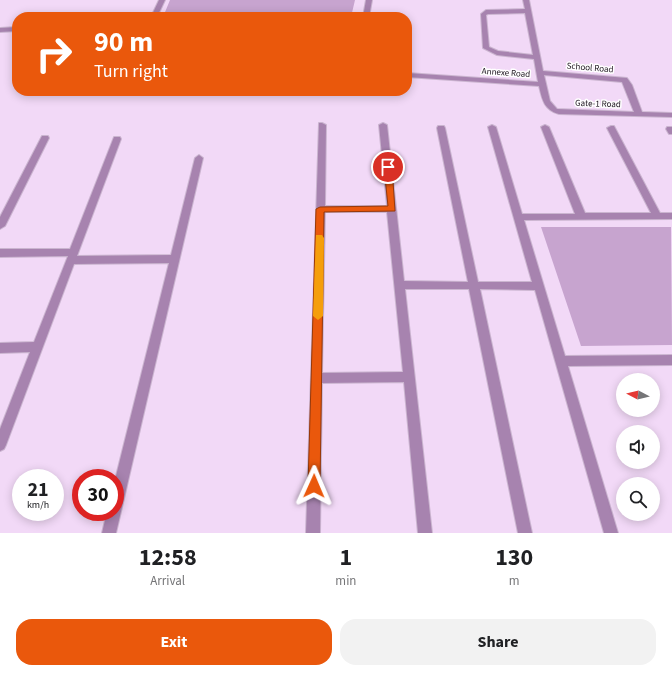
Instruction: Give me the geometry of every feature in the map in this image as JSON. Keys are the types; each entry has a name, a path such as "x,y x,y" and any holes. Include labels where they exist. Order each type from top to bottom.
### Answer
{"street":[{"path":"156,12 162,0"},
{"path":"367,12 369,0"},
{"name":"Annexe Road","path":"412,75 542,84 526,0"},
{"path":"528,11 486,12 483,15 486,48 497,52 537,57"},
{"path":"0,30 12,30"},
{"name":"School Road","path":"540,73 624,80 628,85 639,115"},
{"name":"Gate-1 Road","path":"542,84 548,106 551,110 559,112 672,115"},
{"path":"383,124 425,533"},
{"path":"313,533 322,125"},
{"path":"492,127 611,533"},
{"path":"440,128 525,533"},
{"path":"545,128 581,216"},
{"path":"610,128 657,216"},
{"path":"0,226 45,138"},
{"path":"0,445 117,139"},
{"path":"124,471 199,158"},
{"path":"320,209 392,209"},
{"path":"519,217 672,216"},
{"path":"0,253 175,259"},
{"path":"400,285 539,286"},
{"path":"0,348 37,347"},
{"path":"560,360 672,360"},
{"path":"317,378 409,377"},
{"path":"109,533 112,521"}],"shaded area":[{"path":"170,0 355,0 352,12 165,12"},
{"path":"541,227 671,227 672,345 581,346"}],"slow traffic":[{"path":"318,316 319,238"}],"route":[{"path":"314,486 320,209 392,209 388,167"}]}
